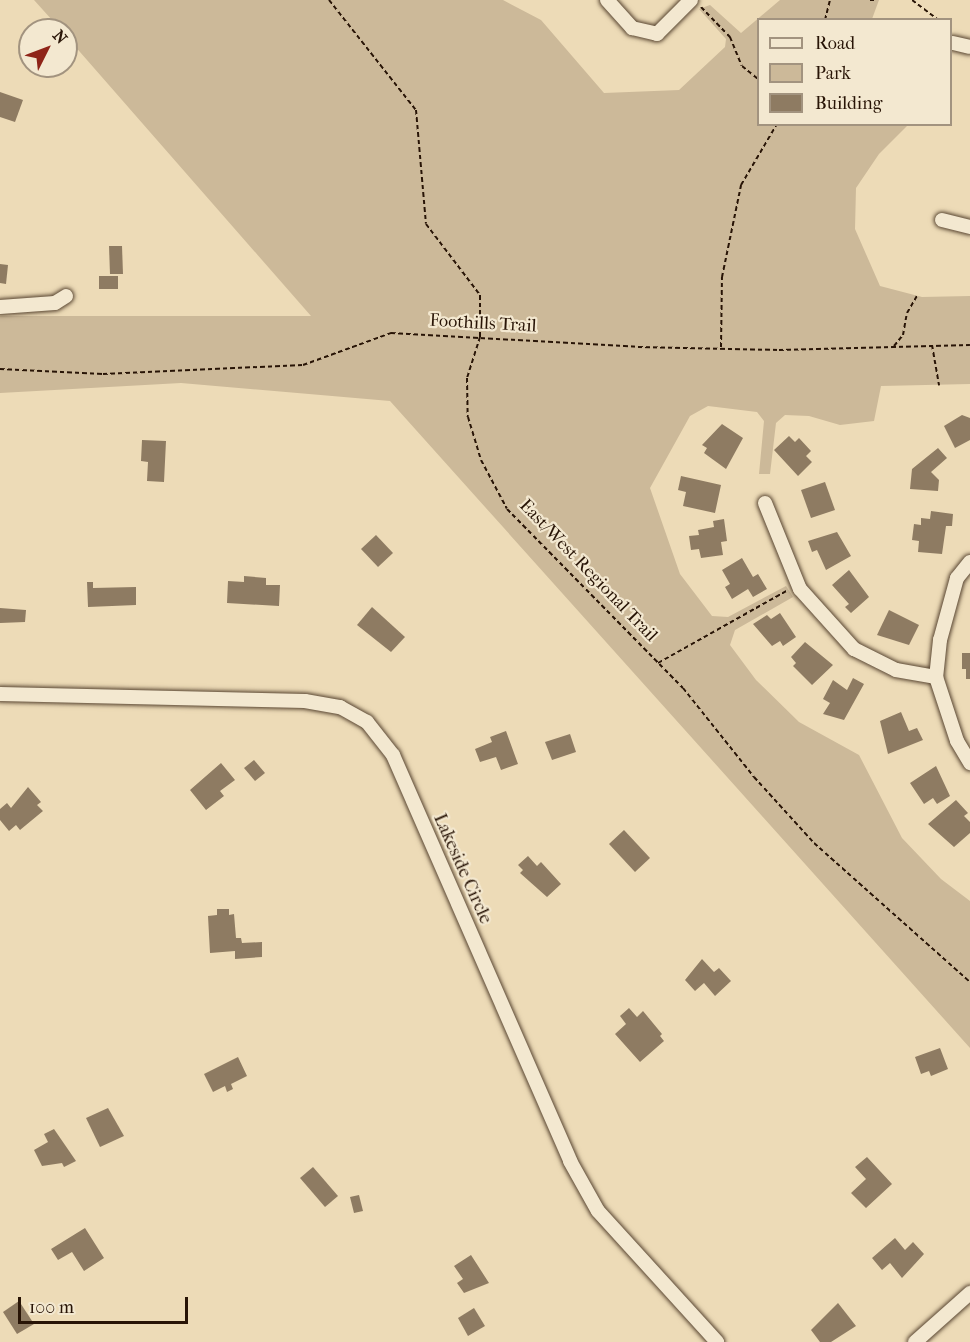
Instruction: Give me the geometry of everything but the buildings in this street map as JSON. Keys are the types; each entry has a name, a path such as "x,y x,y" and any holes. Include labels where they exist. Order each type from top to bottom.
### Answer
{"street":[{"path":"607,0 632,28 657,34 693,0"},
{"path":"953,43 970,47"},
{"path":"942,220 970,227"},
{"path":"0,307 55,303 66,296"},
{"path":"765,503 799,586 854,649 896,670 936,677"},
{"path":"970,562 957,578 940,640 936,677 957,741 970,763"},
{"name":"Lakeside Circle","path":"0,694 305,700 340,707 367,722 393,755 570,1161 598,1211 717,1342"},
{"path":"915,1342 970,1293"}],"path":[{"name":"East/West Regional Trail","path":"329,0 416,110 426,224 480,295 480,337 467,378 468,417 481,460 507,509 658,663 814,843 970,982"},
{"path":"693,0 730,37 742,66 757,77"},
{"path":"826,18 830,0"},
{"path":"912,0 936,18"},
{"path":"721,347 722,277 741,185 776,126"},
{"path":"894,346 903,335 906,313 917,296"},
{"name":"Foothills Trail","path":"0,369 104,374 303,365 391,333 638,347 970,345"},
{"path":"932,345 939,385"},
{"path":"658,663 720,625 799,586"}],"green space":[{"path":"34,0 503,0 541,20 604,93 679,90 725,47 726,39 699,9 710,5 741,33 757,19 757,126 907,126 879,154 856,188 855,229 880,286 922,297 970,296 970,384 881,386 874,421 840,425 809,416 785,415 776,423 770,474 759,474 764,421 757,412 708,406 690,416 650,488 680,574 712,616 728,617 786,586 793,597 735,630 730,645 756,680 799,722 859,755 902,838 941,879 970,901 970,1048 390,401 181,383 0,393 0,316 311,316 78,50 78,18 50,18"},
{"path":"780,0 879,0 872,18 759,18"}]}
